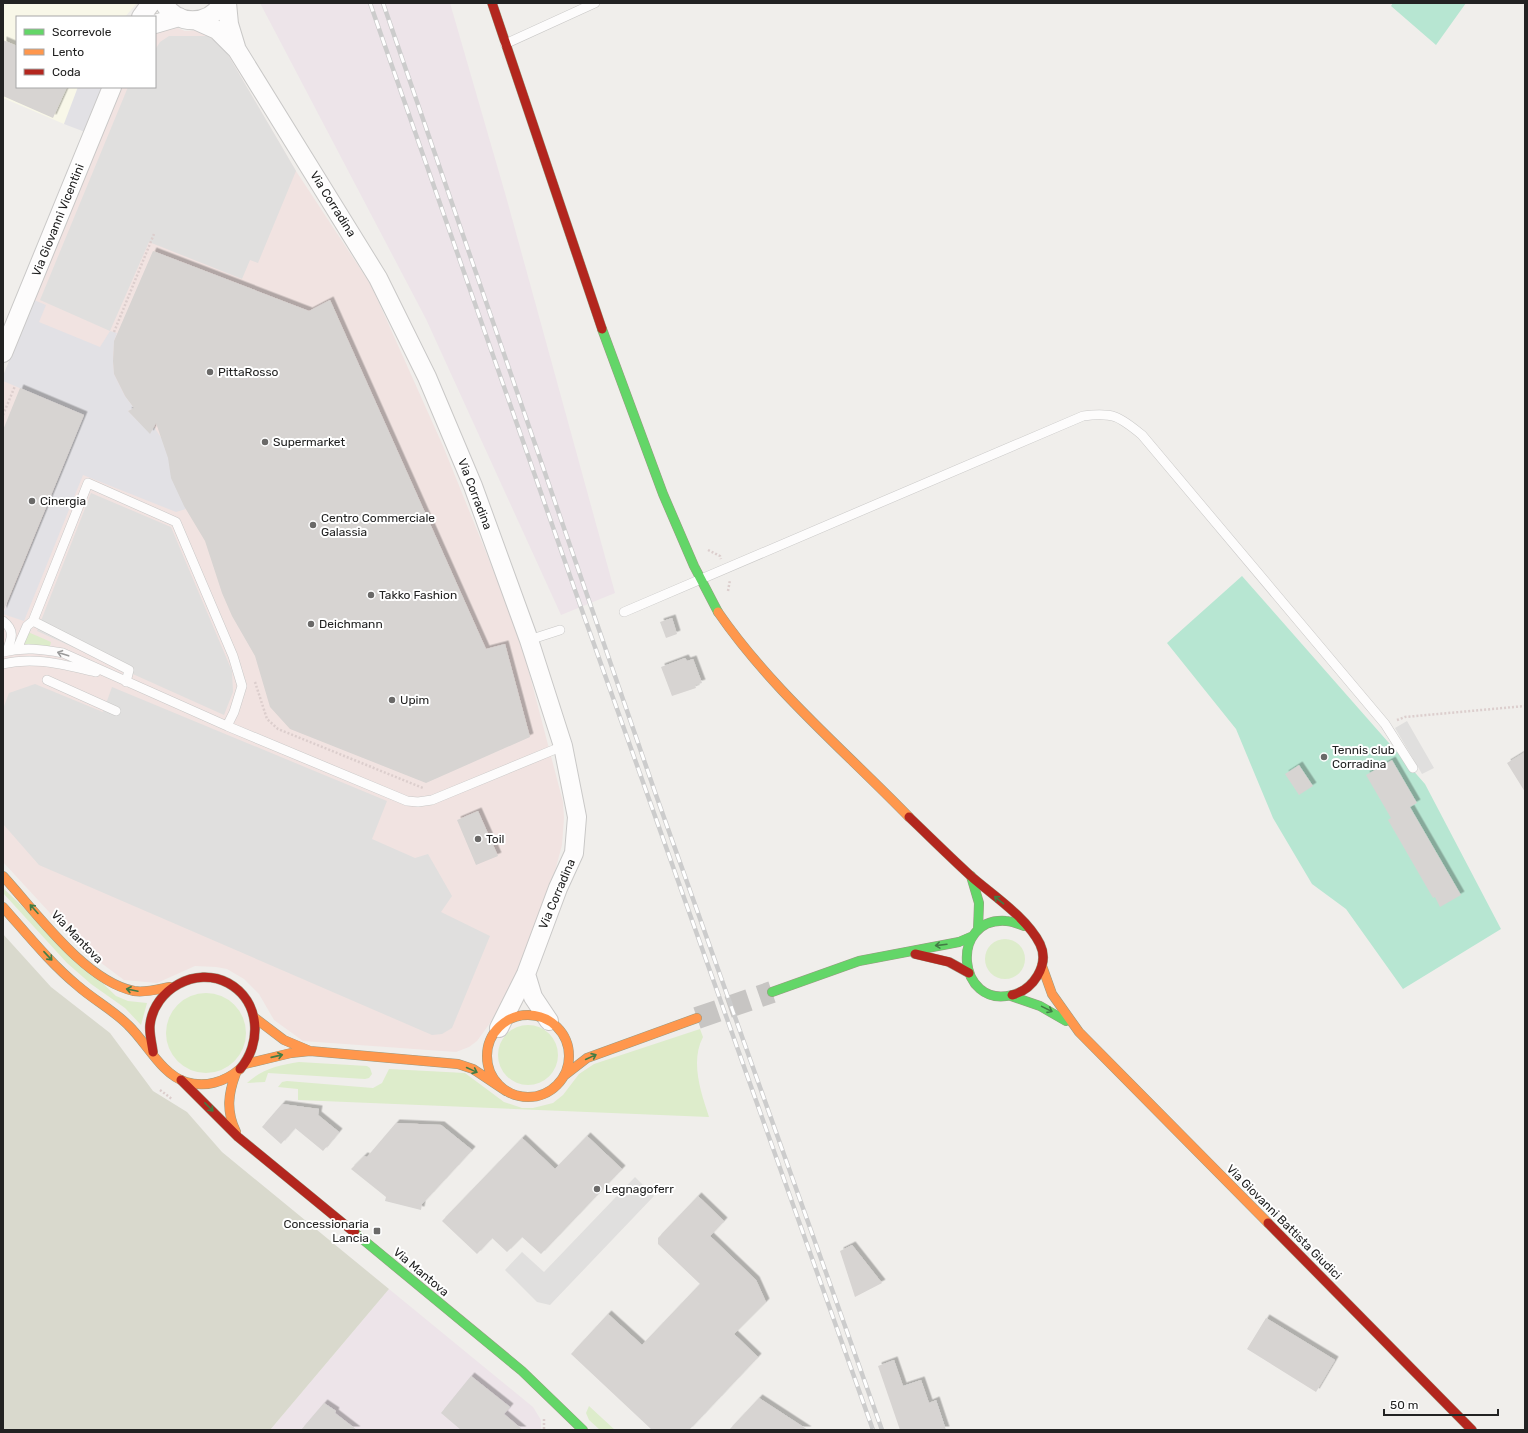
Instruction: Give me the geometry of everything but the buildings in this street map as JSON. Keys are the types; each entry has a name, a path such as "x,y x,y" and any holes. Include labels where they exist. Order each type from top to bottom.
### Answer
{"main road":[{"name":"Via Giovanni Battista Giudici","path":"492,3 649,462 700,580 739,641 783,691 971,876 1006,906 1024,926 1032,932 1041,947 1042,966 1047,985 1059,1006 1079,1032"},
{"name":"Via Mantova","path":"3,876 62,942 94,973 111,982 134,991 170,987 191,978 214,978 228,983 240,992 249,1004 254,1018 255,1042 245,1064 236,1073 215,1083 198,1084 181,1080"},
{"path":"969,973 966,954 976,933 979,903 971,876"},
{"name":"Via Mantova","path":"3,907 71,981 127,1024 153,1052 160,1064 169,1073 181,1080 238,1136 522,1371 583,1430"},
{"name":"Via Giovanni Battista Giudici","path":"772,992 859,961 909,952 926,947 959,942 976,933 986,924 1001,920 1015,922 1024,926"},
{"name":"Via Giovanni Battista Giudici","path":"909,952 926,957 939,958 956,965 969,973 976,984 986,992 1002,997 1011,996 1032,1002 1055,1013 1079,1032 1472,1430"},
{"path":"1011,996 1020,994 1034,982 1042,966"},
{"name":"Via Mantova","path":"153,1052 149,1038 148,1024 152,1010 160,997 170,987"},
{"path":"480,1046 510,1020 523,1016 537,1016 556,1027 578,1043"},
{"path":"254,1018 284,1040 310,1051"},
{"path":"245,1064 291,1053 310,1051 435,1061 458,1064 473,1069 506,1091 518,1096 532,1097 546,1094 557,1086 565,1075 587,1058 621,1044 697,1018"},
{"path":"556,1027 567,1043 569,1053 565,1075"},
{"path":"495,1034 488,1050 488,1062 494,1078 506,1091"},
{"path":"596,1046 621,1044"},
{"path":"435,1061 464,1054"},
{"name":"Via Mantova","path":"236,1073 228,1095 228,1110 229,1121 238,1136"},
{"path":"561,1425 565,1412"}],"street":[{"path":"142,16 151,3"},
{"path":"164,3 173,14 185,20 197,21 207,18 218,11 222,3"},
{"name":"Via Corradina","path":"227,3 229,24 237,50"},
{"path":"156,24 179,17"},
{"name":"Via Corradina","path":"197,21 217,30 237,50 378,278 427,377 451,430 529,640 563,746 577,817 574,853 558,888 526,974 509,1010 495,1034"},
{"name":"Via Giovanni Vicentini","path":"3,353 112,88"},
{"path":"526,974 533,997 556,1027"}],"lane":[{"path":"505,44 595,3"},
{"path":"624,612 1083,416 1104,413 1122,419 1142,435 1385,724 1413,768"},
{"path":"17,649 27,626 33,621 88,484 176,522 234,656 242,686 234,712 227,726"},
{"path":"3,621 8,625 12,637 5,651"},
{"path":"33,621 129,670 126,682"},
{"path":"529,640 560,630"},
{"path":"5,651 36,648 63,653 111,676 393,797 418,802 432,800 563,746"},
{"path":"3,664 20,660 46,661 111,676"},
{"path":"47,680 116,711"}],"path":[{"path":"114,332 154,234"},
{"path":"3,416 15,386"},
{"path":"706,549 720,556 730,578 727,596"},
{"path":"254,680 267,719 278,729 428,790"},
{"path":"1385,724 1406,717 1525,706"}],"shaded area":[{"path":"3,3 137,3 126,16 16,16 16,88 78,88 64,124 3,98"},
{"path":"260,3 450,3 507,200 615,593 561,615 426,319"},
{"path":"173,26 185,31 200,30 216,37 224,48 296,171 371,285 443,446 519,634 563,802 564,818 562,845 555,871 511,987 498,1012 477,1041 469,1047 456,1052 303,1041 274,1020 259,994 244,979 227,969 195,966 157,983 124,980 85,951 3,862 3,376 122,88 156,88 156,30"},
{"path":"169,36 208,36 224,48 296,171 258,263 250,260 242,279 149,242 110,331 40,300 128,88 156,88 156,48 160,42"},
{"path":"78,88 102,88 85,132 64,124"},
{"path":"34,300 46,305 39,322 100,347 110,331 117,333 114,341 114,374 125,396 134,408 128,411 150,433 154,427 162,439 186,509 176,512 83,475 24,621 3,614 84,415 3,381 3,376"},
{"path":"91,493 171,527 232,671 233,692 224,715 37,631"},
{"path":"35,684 103,712 112,687 387,801 372,839 415,858 428,854 452,896 441,912 490,936 452,1028 442,1034 432,1035 39,865 3,824 3,709 9,693"},
{"path":"1407,721 1434,768 1422,774 1395,728"},
{"path":"3,934 51,987 110,1033 153,1091 187,1112 222,1152 389,1289 270,1430 3,1430"},
{"path":"635,1177 654,1196 550,1305 537,1302 505,1270 522,1252 544,1272"},
{"path":"389,1289 533,1407 541,1420 541,1430 270,1430"}],"green space":[{"path":"1393,3 1466,3 1436,45 1391,6"},
{"name":"Tennis club Corradina","path":"1242,576 1425,784 1501,929 1403,989 1346,909 1312,884 1273,818 1236,729 1167,643"},
{"path":"28,632 51,642 50,646 24,646 23,644"},
{"path":"3,888 116,996 128,1001 147,1003 141,1025 125,1008 91,984 67,963 3,893"},
{"path":"1009,939 1016,942 1022,948 1025,959 1024,967 1016,976 1009,979 1001,979 994,976 986,967 985,955 988,948 997,940"},
{"path":"206,993 221,996 234,1005 243,1018 246,1033 243,1048 234,1061 221,1070 206,1073 191,1070 178,1061 169,1048 166,1033 169,1018 178,1005 191,996"},
{"path":"528,1025 544,1030 549,1034 553,1039 558,1055 553,1071 549,1076 544,1080 528,1085 512,1080 507,1076 503,1071 498,1055 503,1039 507,1034 512,1030"},
{"path":"700,1029 703,1037 697,1057 698,1077 709,1117 298,1100 298,1089 278,1087 282,1082 287,1081 373,1088 382,1083 389,1069 465,1073 504,1102 522,1108 533,1108 553,1103 563,1095 579,1074 594,1064"},
{"path":"299,1062 367,1066 370,1068 372,1074 369,1078 365,1079 268,1073 265,1082 247,1083 259,1074 271,1068"},
{"path":"589,1406 615,1430 600,1430 589,1420 586,1413"}],"tunnel":[{"path":"697,1018 772,992"}],"railway":[{"path":"370,3 584,616 873,1430"},
{"path":"383,3 656,795 882,1430"}],"traffic: fast":[{"path":"602,329 663,494 694,566 718,612"},
{"path":"971,876 979,903 978,930"},
{"path":"1012,995 994,996 980,989 971,977 967,962 968,946 975,933 988,924 1008,921 1024,926"},
{"path":"772,992 859,961 959,942 973,936"},
{"path":"1011,996 1040,1006 1066,1021"},
{"path":"355,1233 522,1371 583,1430"}],"traffic: slow":[{"path":"718,612 761,667 785,693 909,817"},
{"path":"3,876 62,943 98,974 116,985 134,991 148,991 170,987"},
{"path":"3,907 58,968 135,1032 162,1065 177,1078 193,1084 207,1084 214,1083 228,1077 240,1069"},
{"path":"1042,966 1052,994 1079,1032 1268,1223"},
{"path":"528,1015 544,1019 557,1027 565,1040 569,1056 565,1072 557,1085 544,1093 528,1097 512,1093 499,1085 491,1072 487,1056 491,1040 499,1027 512,1019 528,1015"},
{"path":"255,1018 284,1040 310,1051"},
{"path":"565,1075 587,1058 697,1018"},
{"path":"245,1064 291,1053 310,1051 458,1064 473,1069 506,1091"},
{"path":"236,1073 231,1088 229,1102 229,1110 236,1132"}],"traffic: jam":[{"path":"492,3 602,329"},
{"path":"909,817 973,878 1019,916 1040,944 1043,952 1043,960 1038,976 1027,988 1012,995"},
{"path":"915,954 949,962 969,973"},
{"path":"153,1052 150,1025 153,1012 159,1001 168,991 178,984 190,979 203,977 216,978 228,983 239,991 247,1001 255,1023 255,1036 252,1048 240,1069"},
{"path":"181,1080 238,1137 355,1233"},
{"path":"1268,1223 1472,1430"}],"place":[{"name":"PittaRosso","path":"210,372"},
{"name":"Supermarket","path":"265,442"},
{"name":"Cinergia","path":"32,501"},
{"name":"Centro Commerciale Galassia","path":"313,525"},
{"name":"Takko Fashion","path":"371,595"},
{"name":"Deichmann","path":"311,624"},
{"name":"Upim","path":"392,700"},
{"name":"Tennis club Corradina","path":"1324,757"},
{"name":"Toil","path":"478,839"},
{"name":"Legnagoferr","path":"597,1189"},
{"name":"Concessionaria Lancia","path":"377,1231"}]}
